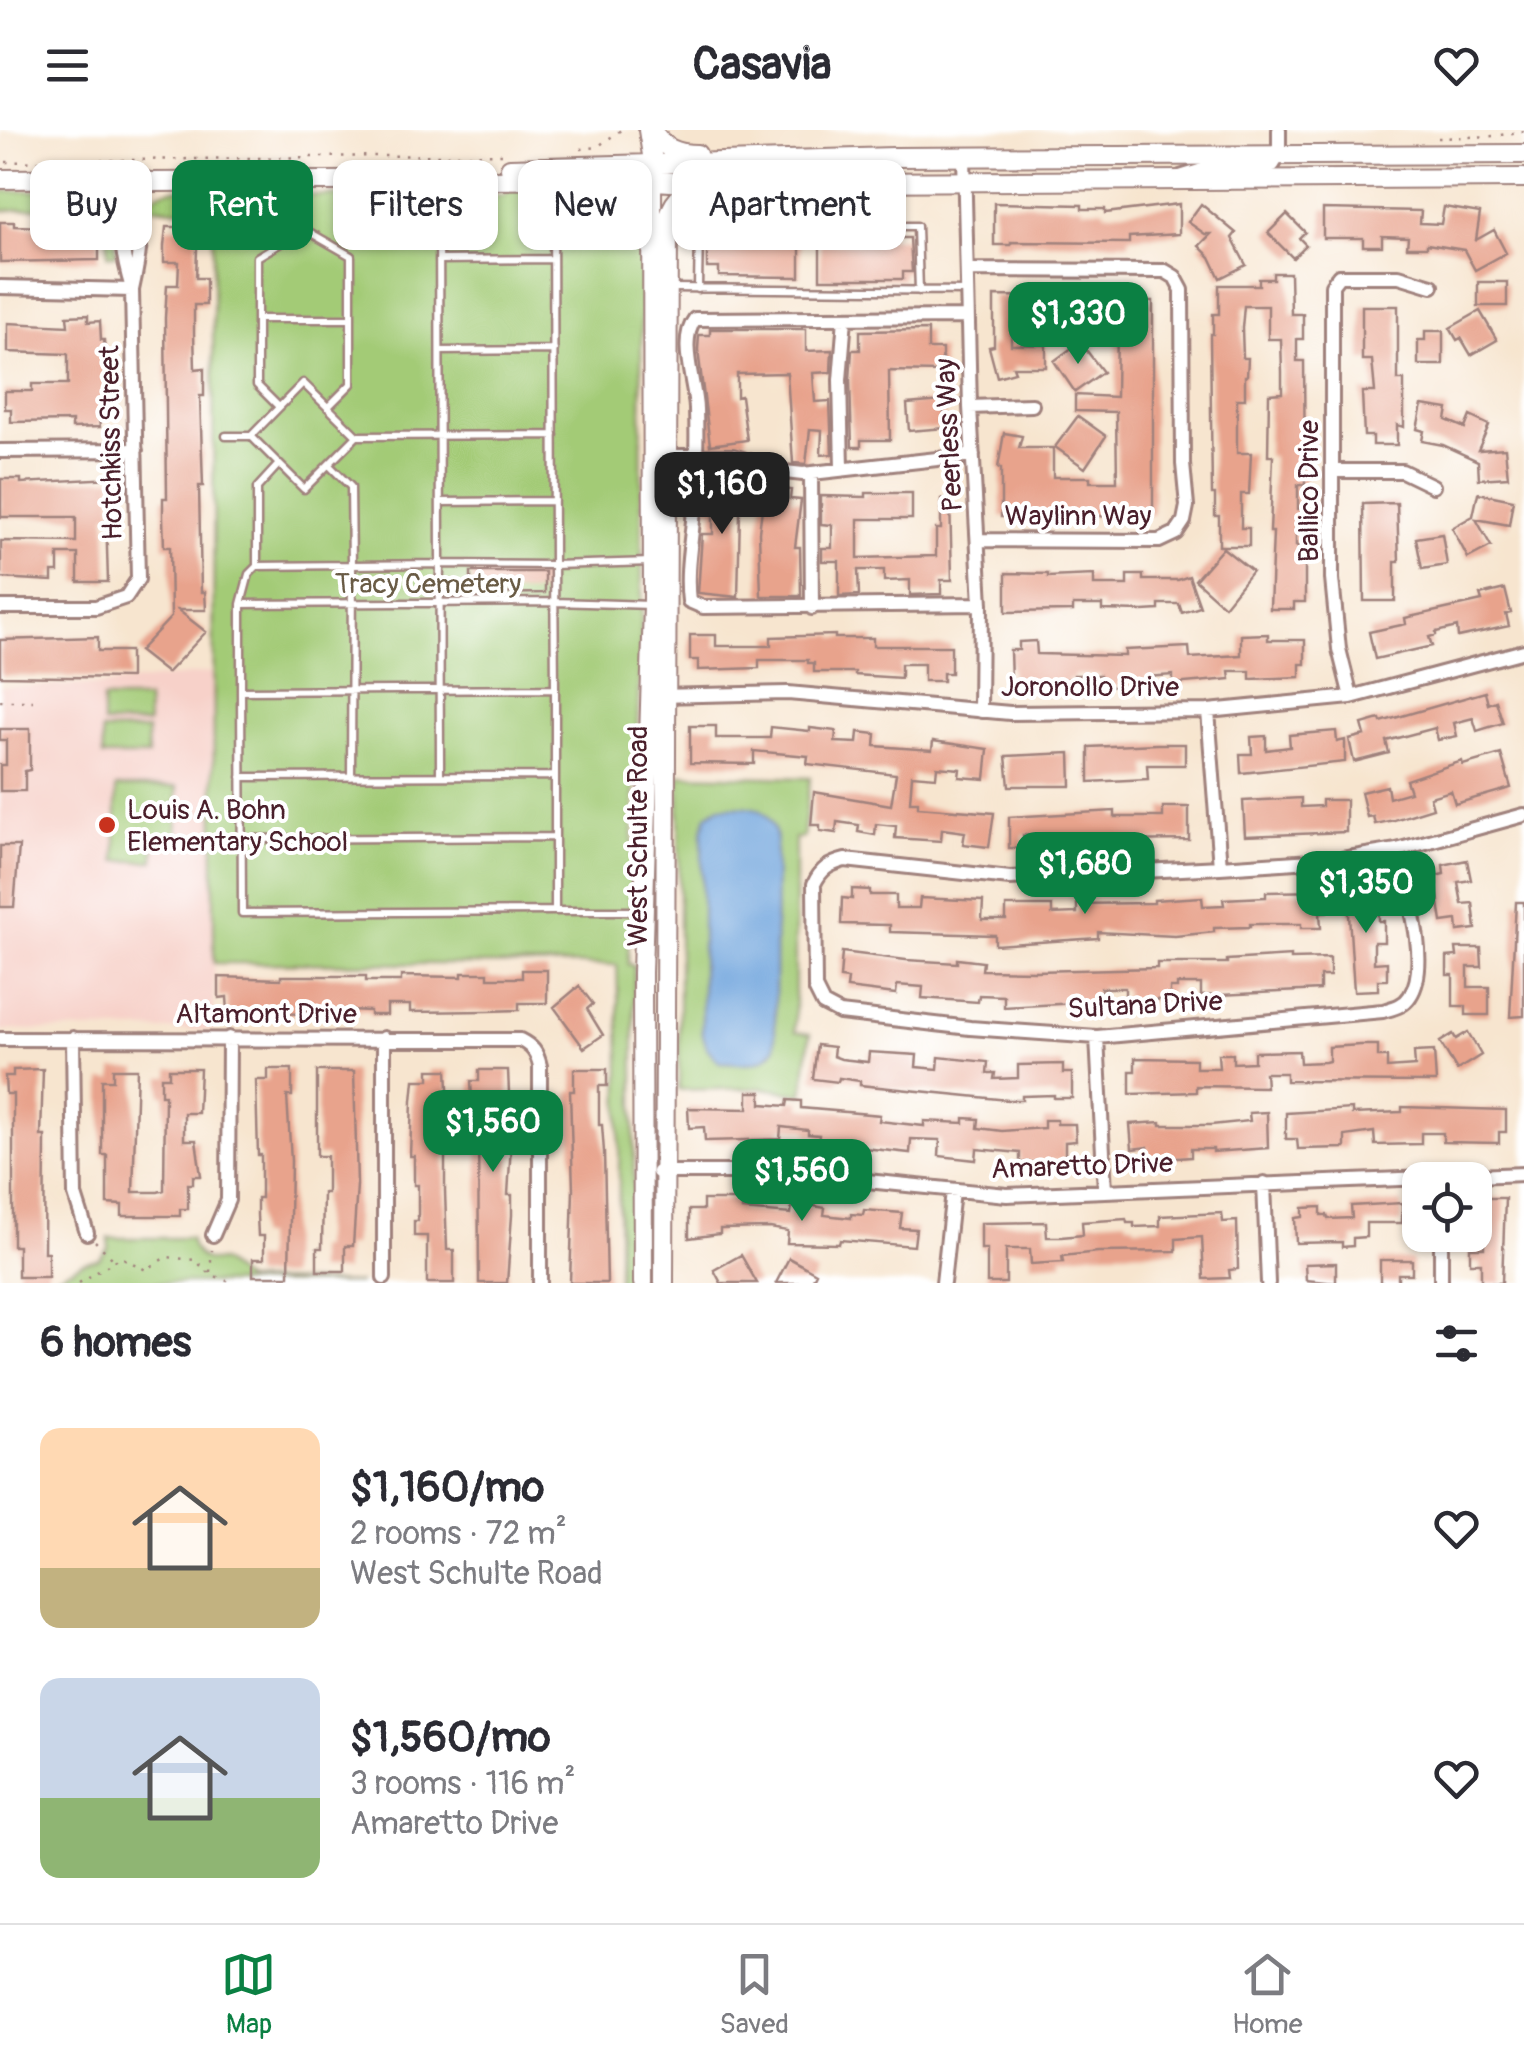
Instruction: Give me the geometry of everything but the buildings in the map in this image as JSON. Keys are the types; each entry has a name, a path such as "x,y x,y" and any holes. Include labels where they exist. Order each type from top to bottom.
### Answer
{"main road":[{"path":"650,130 679,154 745,154 764,160"},
{"path":"650,130 667,389"},
{"path":"806,160 1524,154"},
{"path":"152,174 672,178"},
{"path":"654,176 672,174"},
{"name":"West Schulte Road","path":"654,176 652,605 658,696 664,1283"},
{"path":"906,181 1524,178"},
{"path":"0,179 30,179"},
{"path":"667,389 672,207"},
{"name":"West Schulte Road","path":"643,1283 642,958 658,696 667,389"}],"street":[{"path":"1173,180 1206,169 1273,166 1279,155 1279,130"},
{"name":"Peerless Way","path":"964,156 970,407 982,604 980,711"},
{"name":"Hotchkiss Street","path":"0,607 96,608 131,593 138,579 132,290 139,250"},
{"name":"Waylinn Way","path":"967,270 1164,271 1175,277 1182,290 1187,506 1176,533 1159,541 978,540"},
{"name":"Ballico Drive","path":"1351,696 1339,648 1332,579 1332,285 1339,276 1398,276 1432,286"},
{"path":"0,287 132,290"},
{"path":"967,317 696,318 690,326 688,350 694,385 694,510 687,586 690,602 703,607 982,604"},
{"path":"842,468 840,380 844,318"},
{"path":"970,407 1032,405"},
{"path":"0,451 136,450"},
{"path":"667,456 733,456 785,472 811,473 973,456"},
{"path":"1334,470 1402,472 1434,486"},
{"path":"811,473 812,608"},
{"name":"Joronollo Drive","path":"658,696 788,693 980,711 1208,711 1351,696 1524,651"},
{"path":"1208,711 1220,867 1342,859 1396,850 1524,816"},
{"name":"Sultana Drive","path":"1220,867 1010,878 855,861 830,864 814,884 815,988 823,1004 840,1013 1097,1037 1383,1012 1409,998 1418,974 1417,939 1396,850"},
{"path":"1097,1037 1105,1191"},
{"path":"73,1038 75,1195 87,1233"},
{"path":"214,1236 228,1200 229,1038"},
{"path":"384,1038 384,1278"},
{"name":"Altamont Drive","path":"0,1039 520,1040 538,1055 540,1066 540,1283"},
{"name":"Amaretto Drive","path":"643,1172 794,1173 1007,1195 1402,1179"},
{"name":"Amaretto Drive","path":"1492,1176 1524,1174"},
{"path":"1264,1182 1268,1283"},
{"path":"943,1283 953,1191"},
{"path":"1441,1252 1441,1283"}],"lane":[{"path":"906,226 918,226 920,291"},
{"path":"279,407 257,385 256,257 304,229 351,256 350,384 328,407"},
{"path":"440,250 440,776"},
{"path":"553,250 555,911"},
{"path":"698,289 699,250"},
{"path":"440,260 553,259"},
{"path":"669,288 967,291"},
{"path":"256,319 351,318"},
{"path":"440,351 554,350"},
{"path":"251,436 303,383 357,436"},
{"path":"226,436 251,436 304,489 357,436 554,434"},
{"path":"258,566 257,488 280,464"},
{"path":"328,465 352,487 352,777"},
{"path":"440,502 554,502"},
{"path":"631,911 242,913 241,604 249,574 258,566 652,562"},
{"path":"241,604 652,605"},
{"path":"241,692 555,690"},
{"path":"242,777 555,776"},
{"path":"242,839 556,838"}],"path":[{"path":"579,150 597,147 621,130"},
{"path":"0,158 5,162 501,154"},
{"path":"0,701 33,701"},
{"path":"87,1233 116,1260"},
{"path":"210,1274 214,1236"},
{"path":"80,1283 121,1257 146,1270 166,1257 195,1260 210,1274 228,1282"}],"shaded area":[{"name":"Louis A. Bohn Elementary School","path":"214,672 214,1030 0,1030 0,687 104,685"}],"green space":[{"name":"Tracy Cemetery","path":"518,186 518,250 641,250 642,609 628,964 634,966 634,1283 618,1283 617,965 214,963 213,250 313,250 313,196 333,196 333,250 498,250 498,195"},
{"name":"Tracy Cemetery","path":"172,190 172,209 152,207 152,198"},
{"path":"0,191 30,191 30,208 0,211"},
{"path":"103,699 147,699 148,724 103,724"},
{"path":"147,730 148,756 103,756 102,731"},
{"path":"679,775 810,778 803,838 795,838 795,1032 810,1034 803,1094 762,1088 679,1090"},
{"path":"116,787 177,787 177,836 154,837 154,861 116,861"},
{"path":"109,1238 190,1238 200,1257 221,1261 245,1281 359,1283 0,1283 49,1280 99,1259 108,1248"}],"water":[{"path":"719,807 755,808 767,816 776,835 775,1048 764,1059 750,1063 719,1062 707,1048 702,1032 702,832 707,815"}],"place":[{"name":"Louis A. Bohn Elementary School","path":"107,825"}]}
